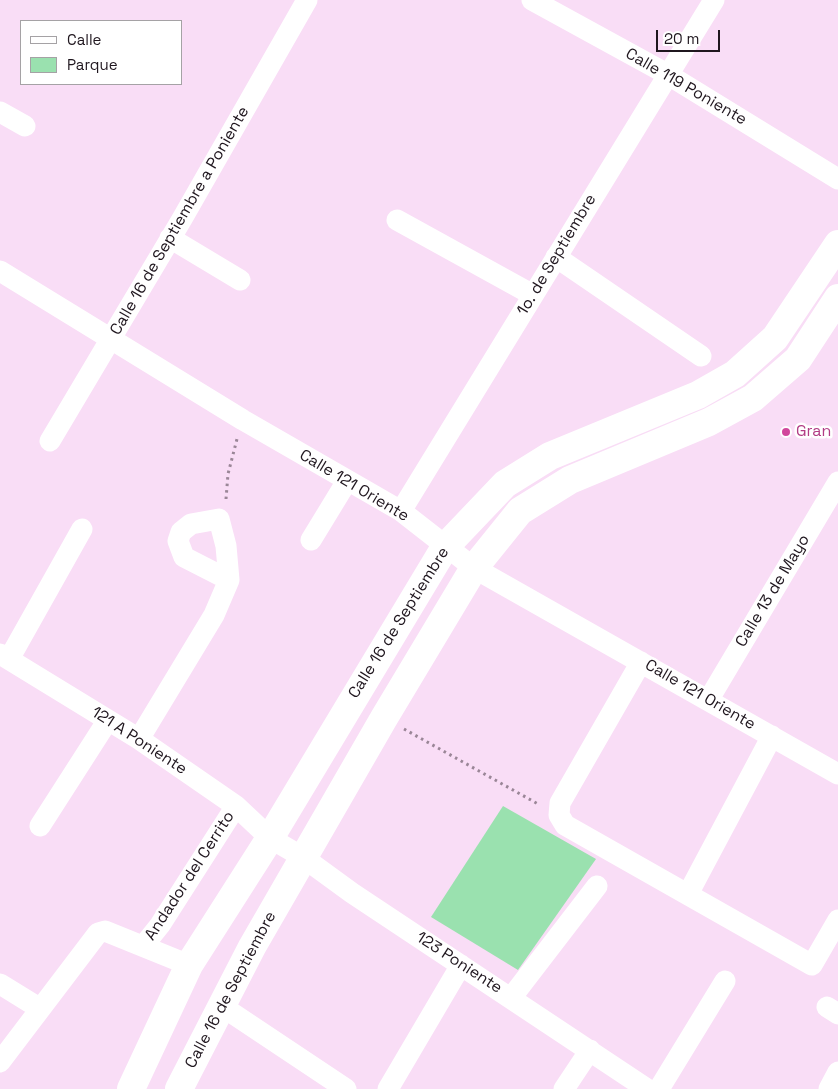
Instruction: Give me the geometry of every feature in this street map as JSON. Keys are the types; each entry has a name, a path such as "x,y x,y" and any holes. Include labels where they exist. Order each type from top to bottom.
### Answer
{"main road":[{"name":"Calle 16 de Septiembre","path":"131,1089 189,965 270,838 445,547 505,484 550,456 698,395 735,374 775,338 838,244"},
{"name":"Calle 16 de Septiembre","path":"179,1089 220,1005 384,718 474,568 520,510 570,480 710,422 753,398 798,359 838,298"}],"street":[{"name":"Calle 16 de Septiembre a Poniente","path":"50,442 112,339 307,0"},
{"name":"Calle 119 Poniente","path":"532,0 667,74 838,179"},
{"name":"1o. de Septiembre","path":"401,510 714,0"},
{"path":"0,112 25,126"},
{"path":"397,220 533,295"},
{"path":"170,238 240,280"},
{"path":"556,257 701,356"},
{"name":"Calle 121 Oriente","path":"0,271 243,420 347,481 401,510 445,547 474,568 838,774"},
{"path":"311,540 347,481"},
{"name":"Calle 13 de Mayo","path":"709,700 838,482"},
{"path":"139,739 214,615 229,580 226,546 219,519 191,524 181,532 178,541 184,557 229,580"},
{"path":"4,656 82,528"},
{"name":"121 A Poniente","path":"4,656 139,739 236,806 270,838"},
{"path":"641,662 560,803 559,815 565,825 812,965 838,920"},
{"path":"40,826 108,720"},
{"path":"688,894 772,736"},
{"name":"Andador del Cerrito","path":"144,945 160,925 236,806"},
{"name":"123 Poniente","path":"270,838 304,858 647,1089"},
{"path":"511,998 598,886"},
{"name":"Andador del Cerrito","path":"39,1008 98,933 105,931 144,945 189,965"},
{"path":"388,1089 461,965"},
{"path":"659,1089 725,981"},
{"path":"0,984 39,1008 0,1062"},
{"path":"220,1005 346,1089"},
{"path":"564,1089 590,1050"},
{"path":"828,1089 838,1072"}],"path":[{"path":"219,519 226,499 231,459 243,420"},
{"path":"384,718 559,815"}],"green space":[{"path":"503,806 596,859 518,970 431,917"}],"place":[{"name":"Gran","path":"786,432"}]}
